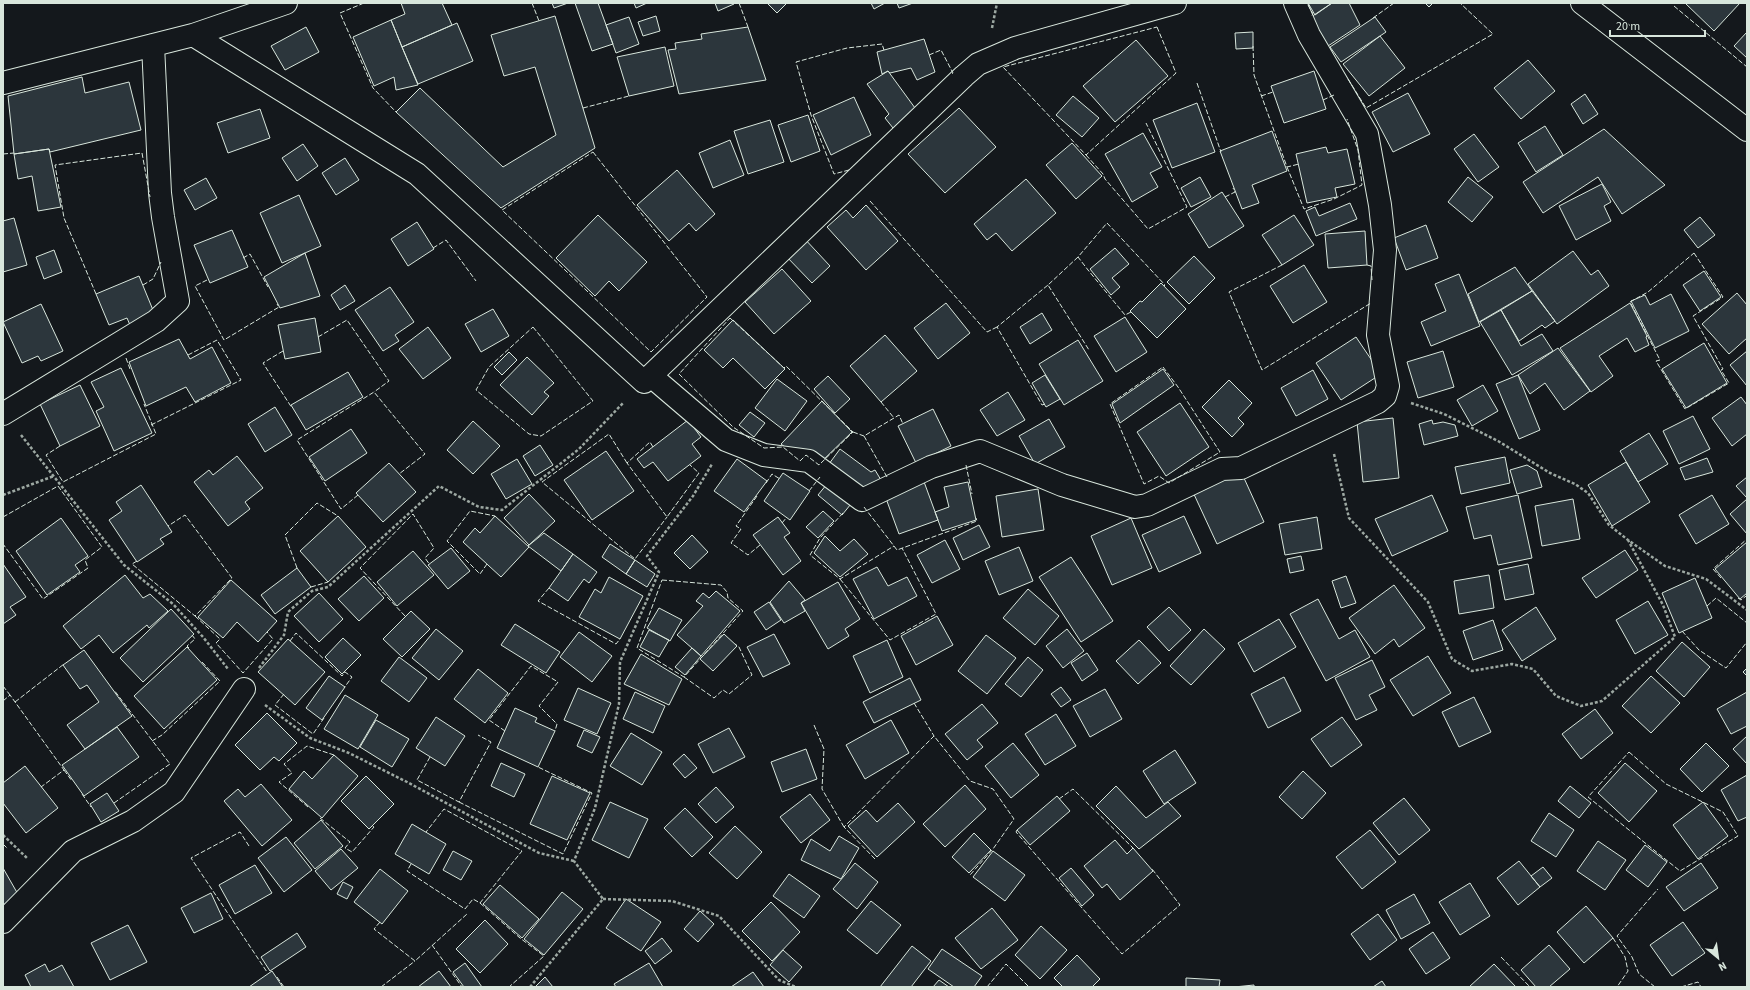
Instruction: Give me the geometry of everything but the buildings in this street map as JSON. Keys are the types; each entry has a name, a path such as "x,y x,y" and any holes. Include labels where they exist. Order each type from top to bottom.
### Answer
{"street":[{"path":"3,83 193,35 286,3"},
{"path":"648,379 978,64 1015,48 1175,3"},
{"path":"193,35 417,174 648,379 726,440 764,455 809,461 862,500 931,467 980,451 1062,485 1136,507 1147,505 1222,469 1241,468 1378,402 1385,396 1388,386 1378,334 1385,250 1380,205 1367,134 1309,35 1295,3"},
{"path":"1582,3 1747,130"},
{"path":"3,414 156,321 178,301 160,193 154,45"},
{"path":"3,922 46,876 73,851 133,821 174,792 244,689"}],"path":[{"path":"244,689 284,635 288,612 312,591 328,587 439,486 479,507 502,510 579,448 648,379"},
{"path":"1385,396 1444,414 1498,441 1550,473 1575,484 1588,493 1610,526 1628,540 1665,566 1706,579 1747,610"},
{"path":"3,414 124,564 172,604 203,636 244,689 310,738 349,753 407,782 539,853 574,861 603,899"},
{"path":"1327,426 1349,518 1428,602 1452,659 1472,671 1512,664 1533,669 1556,696 1581,706 1602,701 1675,637 1664,605 1628,540"},
{"path":"574,861 595,808 599,793 619,704 620,662 660,572 647,556 693,496 726,440"},
{"path":"3,495 54,476"},
{"path":"3,835 46,876"},
{"path":"530,987 603,899"},
{"path":"603,899 672,901 719,916 778,980 796,987"}],"fence":[{"path":"364,3 340,13 373,88 396,112"},
{"path":"532,3 539,21"},
{"path":"739,3 748,27"},
{"path":"1373,18 1394,3"},
{"path":"1348,79 1366,108 1493,34 1460,3"},
{"path":"1308,5 1313,14 1311,16"},
{"path":"1674,6 1747,67"},
{"path":"1157,27 1176,73 1086,155 1003,67 1157,27"},
{"path":"849,170 834,174 811,115 796,62 847,48 882,44 884,50"},
{"path":"1253,46 1254,75 1287,167 1299,164"},
{"path":"929,55 941,50 953,73 952,74"},
{"path":"1197,83 1221,152"},
{"path":"1261,96 1273,92"},
{"path":"1323,100 1334,95"},
{"path":"583,108 629,96"},
{"path":"1287,167 1304,209 1334,199 1362,185 1358,150 1347,119"},
{"path":"1086,155 1148,229 1187,207 1146,123"},
{"path":"593,152 707,297 651,352 502,210 593,152"},
{"path":"3,154 14,153"},
{"path":"96,294 64,218 55,165 142,153 150,197"},
{"path":"1225,197 1235,192 1233,188"},
{"path":"870,201 987,332 997,327"},
{"path":"1131,312 1125,315 1078,257 1107,223 1165,285 1164,286"},
{"path":"433,248 446,240 476,281"},
{"path":"1694,253 1723,297 1693,316 1723,369 1721,370 1729,383 1685,409 1656,361 1660,360 1630,302 1648,292 1694,253"},
{"path":"243,258 250,254 268,287"},
{"path":"1078,257 1048,285 1089,350"},
{"path":"143,285 153,279 161,262"},
{"path":"1282,265 1229,292 1262,370 1371,303"},
{"path":"1367,265 1371,266 1372,280"},
{"path":"207,280 195,286 224,340 279,307 277,304"},
{"path":"1045,404 1042,405 997,327 1048,285"},
{"path":"730,318 784,368 786,366 853,432 819,465 806,455 800,461 783,447 764,448 733,427 679,374 730,318"},
{"path":"318,337 347,320 389,381 374,392"},
{"path":"533,327 593,401 541,436 529,434 476,390 489,367 533,327"},
{"path":"151,425 241,380 217,340 188,355"},
{"path":"283,351 263,363 292,408"},
{"path":"126,358 130,369"},
{"path":"1163,367 1178,387 1220,452 1169,483 1159,476 1144,484 1110,404 1163,367"},
{"path":"358,495 341,509 297,440 374,392 425,454 399,474"},
{"path":"881,402 894,418"},
{"path":"60,446 46,455 63,482 156,434 144,404"},
{"path":"887,477 864,436 899,415 903,424"},
{"path":"853,432 864,436"},
{"path":"627,463 609,434 542,482 635,559 667,517"},
{"path":"653,447 650,442 627,463 667,517 699,473 690,465"},
{"path":"966,465 972,494"},
{"path":"766,483 772,474 780,479"},
{"path":"809,491 820,477"},
{"path":"3,517 58,486 102,547 85,560 88,568 43,599 3,544"},
{"path":"757,496 736,526 741,529 731,543 748,555 760,545"},
{"path":"297,568 285,535 317,503 338,516"},
{"path":"864,507 897,550 977,521 976,518"},
{"path":"487,564 480,574 447,541 470,511 495,516"},
{"path":"843,513 820,538 810,555 840,579 894,546"},
{"path":"405,616 360,568 413,514 434,548 425,558 430,565"},
{"path":"137,561 132,564 195,616 232,578 185,515 168,526"},
{"path":"782,523 787,517"},
{"path":"1721,578 1713,569 1747,539"},
{"path":"840,579 890,640 936,614 902,548"},
{"path":"662,580 721,585 727,592 728,598 743,611 684,677 637,648 662,580"},
{"path":"311,587 328,582"},
{"path":"549,588 538,601 616,644 620,639"},
{"path":"1738,598 1741,600 1746,596 1747,598"},
{"path":"1707,606 1716,598 1747,623"},
{"path":"195,616 220,639 216,643 243,673 273,639 267,632"},
{"path":"1682,631 1699,650 1726,668 1747,642"},
{"path":"290,641 296,633 342,676 345,672 352,677 344,688"},
{"path":"189,648 187,646 195,639 192,635"},
{"path":"684,677 714,698 723,690 729,694 752,675 739,647 735,644"},
{"path":"152,741 162,735 220,681 202,662"},
{"path":"15,702 64,664"},
{"path":"505,731 489,720 531,666 558,682 539,706 557,724 555,731"},
{"path":"3,686 10,695"},
{"path":"114,690 170,764 114,803"},
{"path":"284,694 275,705 313,734 324,718"},
{"path":"3,701 10,695 64,770 41,787"},
{"path":"914,703 934,736"},
{"path":"814,725 824,749 822,789 844,827"},
{"path":"430,757 417,780 459,802 491,742 478,735"},
{"path":"875,859 844,827 934,736 970,781 993,789 1014,819 993,849 970,875"},
{"path":"308,807 279,782 292,773 284,764 307,746 334,755"},
{"path":"1629,752 1666,784 1723,812 1738,836 1680,871 1588,797 1629,752"},
{"path":"459,802 563,854 592,793 538,767"},
{"path":"64,770 72,781"},
{"path":"1059,799 1073,789 1135,850"},
{"path":"82,794 91,807"},
{"path":"411,864 407,871 465,909 473,899 480,903 522,851 444,809 426,832"},
{"path":"320,818 350,842 345,848 352,852 374,827 372,826"},
{"path":"1017,830 1016,832 1122,954 1180,905 1152,869"},
{"path":"249,846 240,832 191,858 267,972"},
{"path":"3,844 8,849"},
{"path":"1655,987 1639,974 1632,957 1617,936 1658,889"},
{"path":"480,903 520,938 544,956 509,987"},
{"path":"380,922 374,929 415,961 467,914"},
{"path":"1613,938 1625,957 1628,971 1617,987"},
{"path":"432,945 462,987"},
{"path":"1501,957 1530,987"},
{"path":"381,987 415,961"},
{"path":"987,987 1006,964 1029,987"},
{"path":"277,977 284,987"},
{"path":"1681,987 1698,982 1701,987"}]}
